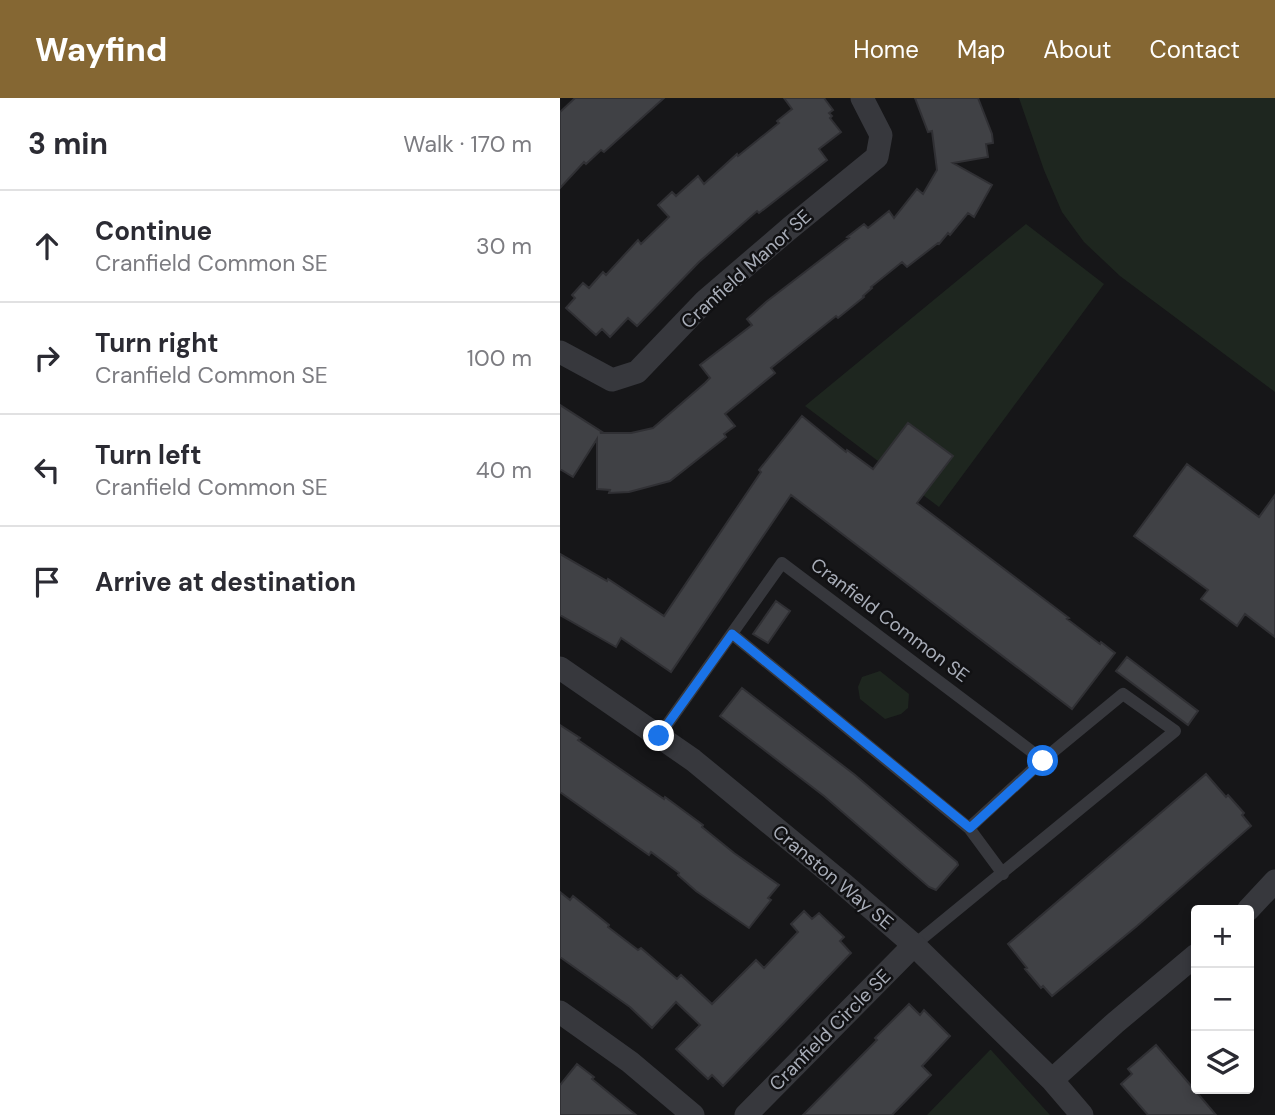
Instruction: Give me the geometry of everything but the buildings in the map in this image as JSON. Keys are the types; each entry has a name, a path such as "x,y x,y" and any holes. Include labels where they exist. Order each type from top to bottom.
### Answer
{"street":[{"name":"Cranfield Manor SE","path":"560,352 612,380 637,372 705,301 877,157 881,135 862,98"},
{"name":"Cranston Way SE","path":"560,668 703,769 914,945 1052,1080 1082,1115"},
{"path":"1253,905 1275,881"},
{"name":"Cranfield Circle SE","path":"746,1115 914,945"},
{"path":"1052,1080 1191,959"},
{"path":"560,1012 630,1062 693,1115"}],"lane":[{"name":"Cranfield Common SE","path":"659,736 782,563 1043,761"},
{"path":"732,634 970,828 1003,874"},
{"path":"914,945 1175,731 1123,694 1043,761 970,828"}],"shaded area":[{"path":"1019,98 1275,98 1275,392 1120,276 1084,242 1062,212"},
{"path":"1026,224 1104,284 939,507 805,406"},
{"path":"880,671 909,694 908,708 901,714 885,719 860,699 858,687 862,677"},
{"path":"990,1050 1050,1115 927,1115"}],"route":[{"path":"659,736 732,634 970,828 1043,761"}]}
